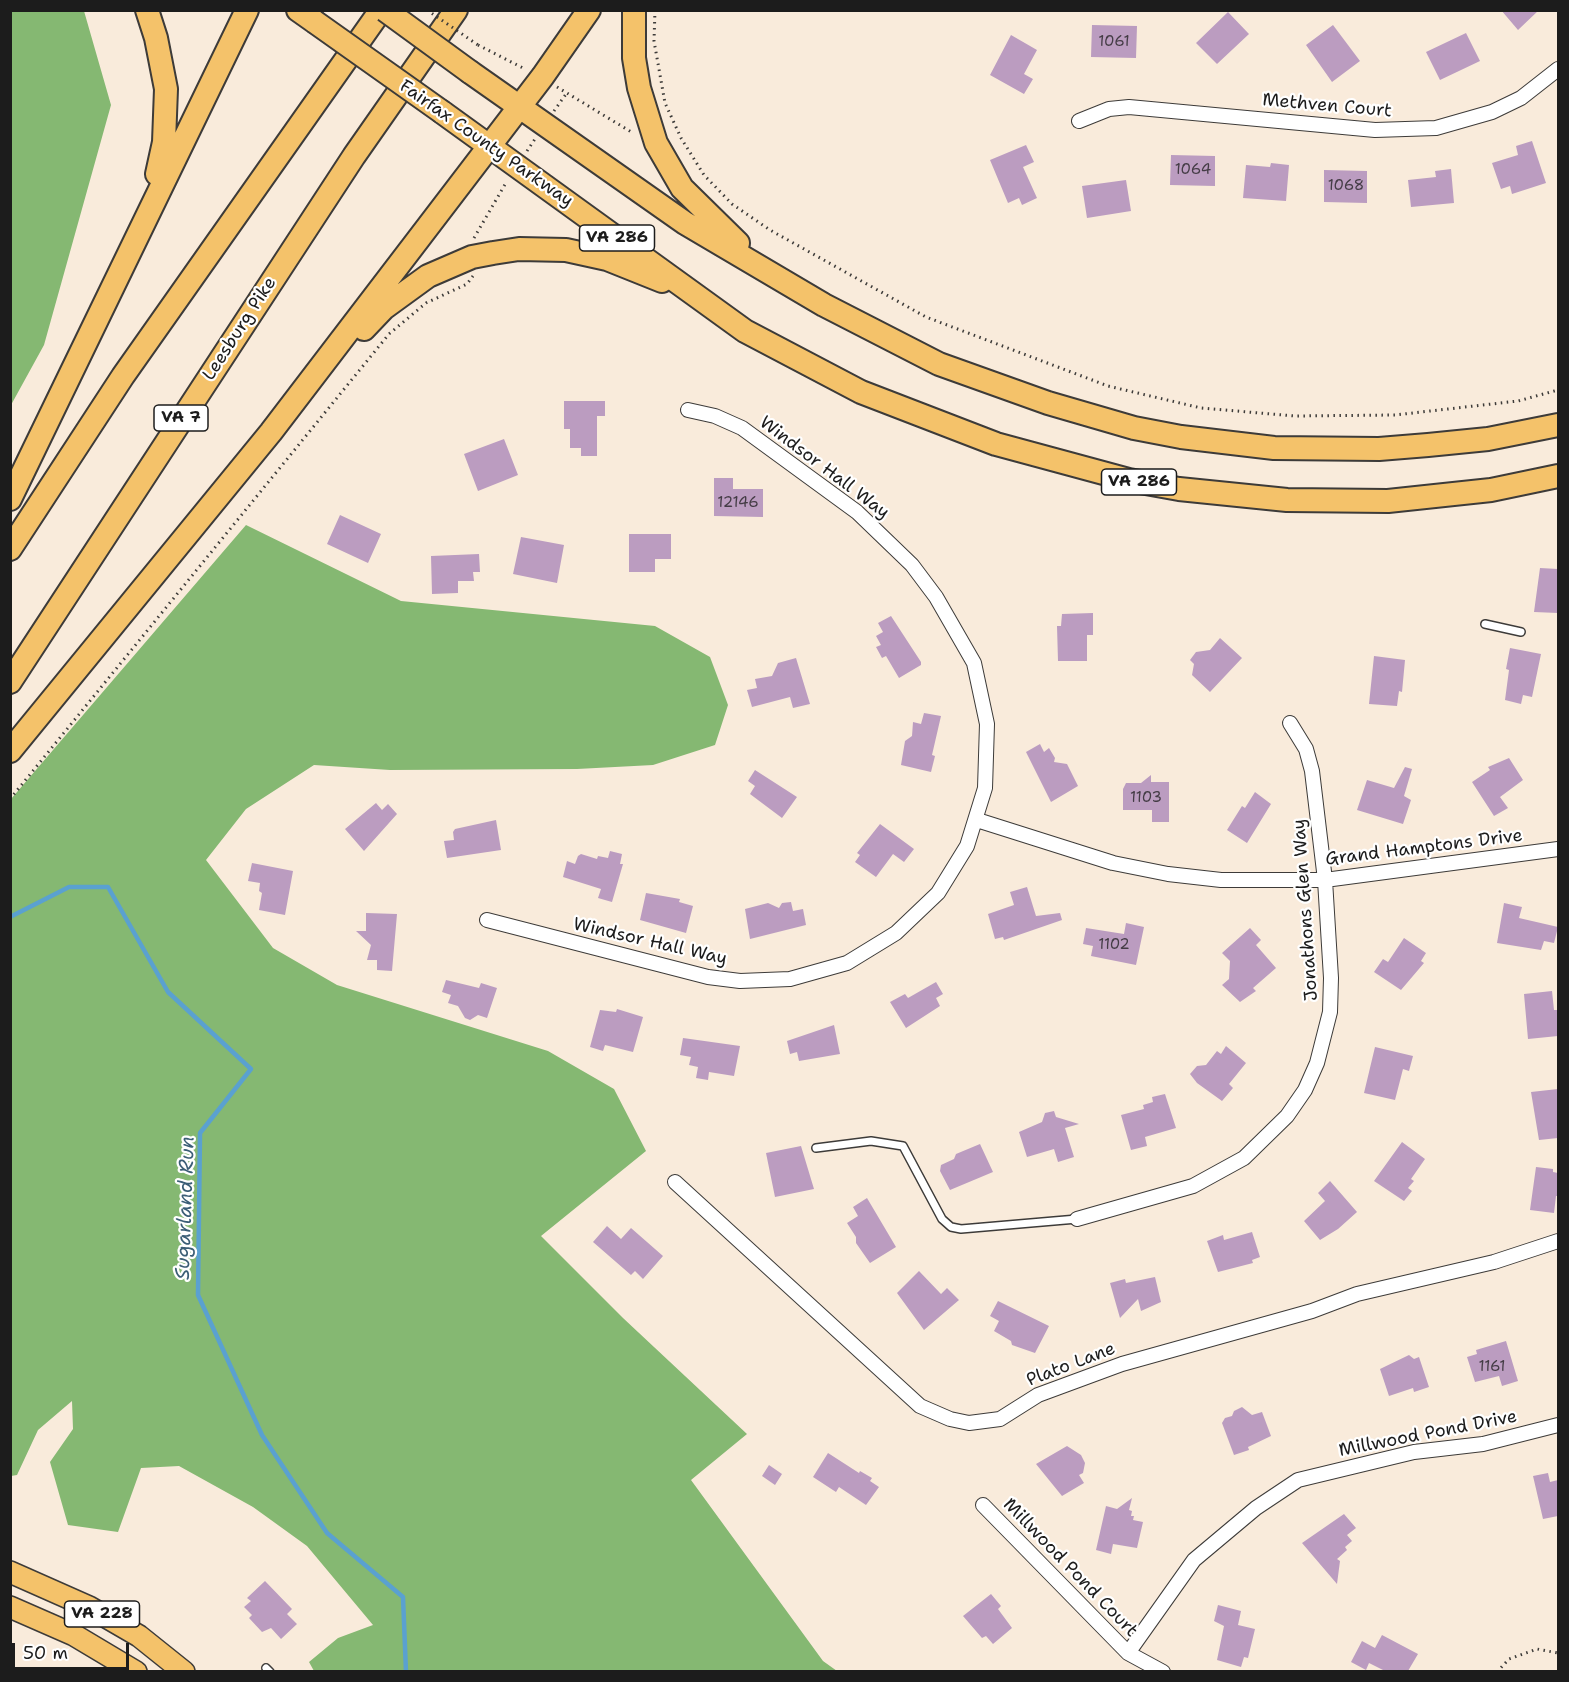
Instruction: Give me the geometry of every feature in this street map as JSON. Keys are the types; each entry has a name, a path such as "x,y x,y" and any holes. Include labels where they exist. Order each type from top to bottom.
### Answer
{"highway":[{"path":"139,232 157,173 166,115 162,63 147,10"},
{"path":"10,499 247,10"},
{"path":"10,549 123,375 383,10"},
{"name":"VA 286","path":"383,10 685,223 824,305 939,364 1089,416 1180,437 1274,448 1379,449 1488,439 1558,424"},
{"name":"Leesburg Pike","path":"10,682 347,166 456,10"},
{"path":"10,751 271,432 543,76 589,10"},
{"path":"634,10 634,58 639,88 656,143 682,188 702,210 780,279"},
{"name":"Fairfax County Parkway","path":"306,16 745,331 861,392 996,444 1129,480 1169,487 1287,500 1388,501 1491,490 1558,476"},
{"path":"271,432 384,308 428,276 472,257 519,249 549,249 586,254 664,281 745,331"}],"main road":[{"name":"VA 228","path":"10,1572 89,1607 139,1636 184,1671"},
{"name":"VA 228","path":"10,1607 74,1635 136,1671"}],"street":[{"name":"Methven Court","path":"1079,121 1109,109 1129,106 1375,130 1436,128 1492,112 1521,98 1558,69"},
{"name":"Windsor Hall Way","path":"487,920 708,977 740,981 790,979 847,963 896,933 918,915 955,870 977,820 985,788 988,756 982,692 974,663 936,597 893,545 857,512 742,428 715,416 688,411"},
{"name":"Jonathons Glen Way","path":"1077,1219 1193,1186 1219,1174 1244,1158 1287,1116 1305,1090 1317,1063 1330,1012 1331,978 1325,880 1312,771 1306,749 1290,723"},
{"name":"Grand Hamptons Drive","path":"977,820 1113,863 1168,874 1261,881 1325,880 1558,849"},
{"name":"Plato Lane","path":"675,1182 920,1406 950,1419 969,1422 1000,1419 1038,1395 1122,1364 1312,1311 1358,1294 1494,1262 1558,1241"},
{"name":"Millwood Pond Drive","path":"1128,1653 1194,1560 1256,1508 1298,1480 1414,1452 1483,1444 1558,1425"},
{"name":"Millwood Pond Court","path":"983,1505 1128,1653 1164,1671"}],"lane":[{"path":"1485,624 1521,633"},
{"name":"Jonathons Glen Way","path":"816,1148 871,1141 903,1146 942,1219 951,1227 972,1228 1077,1219"}],"path":[{"path":"427,10 478,45 543,76 566,94 633,133 656,143 681,138"},
{"path":"655,10 654,41 665,103 681,138 704,175 732,204 802,249 926,317 1108,386 1201,408 1295,416 1395,415 1518,401 1558,390"},
{"path":"10,799 389,334 426,303 472,279 474,274 471,244 517,166 566,94"},
{"path":"1497,1671 1509,1659 1537,1649 1558,1653"}],"green space":[{"path":"11,10 84,11 111,105 44,345 11,405"},
{"path":"246,525 401,601 655,626 710,657 728,705 715,745 653,765 577,769 390,770 314,765 246,809 206,860 273,948 337,985 548,1051 614,1089 646,1151 541,1236 623,1318 747,1434 691,1480 823,1661 837,1671 314,1671 309,1662 338,1638 373,1625 307,1546 253,1507 179,1466 141,1468 118,1532 68,1525 50,1462 73,1429 72,1401 38,1430 17,1475 11,1476 11,799"}],"building":[{"path":"1501,10 1539,10 1518,30"},
{"path":"1228,12 1249,34 1217,64 1196,43"},
{"path":"1092,25 1137,26 1136,58 1091,57"},
{"path":"1333,25 1360,61 1332,82 1306,45"},
{"path":"1466,33 1480,61 1440,80 1426,52"},
{"path":"1011,35 1037,50 1024,74 1033,79 1024,94 990,75"},
{"path":"1532,141 1546,183 1512,194 1510,186 1501,189 1492,163 1518,155 1516,146"},
{"path":"1026,145 1034,162 1023,167 1037,198 1022,205 1019,198 1008,203 990,160"},
{"path":"1171,155 1215,156 1215,186 1170,185"},
{"path":"1271,163 1289,165 1286,201 1243,198 1246,165 1270,167"},
{"path":"1451,169 1454,203 1411,207 1408,180 1436,177 1435,171"},
{"path":"1324,170 1367,171 1367,203 1324,202"},
{"path":"1126,180 1131,211 1087,218 1082,186"},
{"path":"564,401 605,401 605,416 597,416 597,456 581,456 581,448 570,448 570,429 564,429"},
{"path":"504,439 518,475 478,491 464,454"},
{"path":"714,478 733,478 733,489 763,489 763,517 714,516"},
{"path":"340,515 381,534 368,563 327,544"},
{"path":"629,534 671,534 671,559 655,559 655,572 629,572"},
{"path":"521,537 564,545 557,583 513,574"},
{"path":"479,554 480,572 473,572 474,581 458,581 458,593 432,594 431,556"},
{"path":"1540,568 1558,569 1558,613 1534,612"},
{"path":"1093,613 1093,635 1087,635 1087,661 1058,661 1057,626 1061,626 1062,614"},
{"path":"891,616 921,662 921,665 899,678 886,656 882,658 876,647 881,645 876,636 883,632 878,623"},
{"path":"1220,638 1242,658 1210,692 1192,675 1194,664 1190,660 1196,652 1210,650"},
{"path":"1510,648 1541,654 1532,697 1523,695 1521,704 1505,700 1509,670 1506,669"},
{"path":"1374,656 1405,660 1402,692 1399,691 1397,706 1369,704"},
{"path":"796,658 810,704 793,708 790,697 752,707 747,690 757,688 755,679 772,676 778,663"},
{"path":"924,713 941,716 932,755 935,756 931,772 901,765 905,741 912,736 913,722 921,724"},
{"path":"1040,744 1044,752 1049,748 1055,758 1054,762 1067,764 1078,786 1051,802 1026,752"},
{"path":"1509,758 1523,780 1500,797 1508,808 1494,816 1472,782 1490,770 1488,767"},
{"path":"1405,767 1412,769 1404,796 1411,800 1403,824 1357,810 1367,780 1394,788"},
{"path":"755,770 797,797 782,818 750,794 755,786 748,781"},
{"path":"1151,775 1151,782 1169,782 1169,822 1152,822 1152,810 1123,810 1123,789 1126,783 1141,783"},
{"path":"1255,792 1271,804 1247,843 1227,830 1242,806 1245,808"},
{"path":"376,803 382,810 388,804 397,814 364,851 345,829"},
{"path":"496,820 501,850 447,858 444,841 454,840 455,829"},
{"path":"880,824 914,849 904,862 893,854 876,877 855,862 860,855 857,853"},
{"path":"610,851 622,854 620,864 623,864 612,902 598,898 601,889 563,877 567,861 575,864 581,854 597,859 598,856 608,858"},
{"path":"252,863 293,871 285,915 259,910 262,893 259,891 260,883 248,881"},
{"path":"1027,887 1036,916 1060,913 1062,920 1004,940 1003,937 995,939 988,914 1014,905 1010,892"},
{"path":"646,893 680,899 679,902 693,906 686,933 640,920"},
{"path":"791,902 793,911 803,909 806,925 750,939 745,909 768,903 779,908 782,903"},
{"path":"1504,903 1522,907 1519,918 1558,927 1554,943 1544,941 1541,950 1497,943"},
{"path":"366,913 397,914 392,971 377,970 377,960 367,960 371,945 356,931 366,931"},
{"path":"1126,923 1144,927 1136,965 1091,956 1093,946 1083,944 1086,928 1124,934"},
{"path":"1250,928 1261,940 1256,945 1276,968 1253,988 1256,991 1240,1002 1222,985 1229,979 1230,961 1222,953"},
{"path":"1404,938 1426,953 1421,961 1424,963 1401,990 1374,972 1383,959 1388,962"},
{"path":"446,980 479,988 481,983 497,988 487,1018 478,1015 470,1020 465,1018 458,1006 448,1003 451,995 442,992"},
{"path":"936,982 943,994 936,998 940,1006 906,1028 890,1002 905,994 908,998"},
{"path":"1552,991 1554,1010 1557,1010 1558,1036 1528,1039 1524,994"},
{"path":"617,1009 643,1017 633,1052 605,1045 603,1051 590,1047 600,1010 616,1012"},
{"path":"834,1025 840,1054 799,1061 797,1052 790,1054 787,1041"},
{"path":"683,1038 740,1046 734,1076 709,1072 708,1080 696,1078 698,1067 689,1065 691,1057 680,1055"},
{"path":"1226,1046 1246,1063 1229,1084 1233,1088 1222,1101 1197,1083 1190,1074 1197,1066 1206,1065 1217,1051 1221,1054"},
{"path":"1375,1047 1413,1056 1409,1071 1403,1069 1395,1100 1364,1093"},
{"path":"1558,1089 1558,1138 1539,1140 1531,1092"},
{"path":"1165,1094 1176,1128 1145,1137 1147,1146 1131,1150 1121,1115 1144,1109 1143,1105 1153,1102 1152,1097"},
{"path":"1054,1111 1056,1117 1079,1124 1065,1128 1074,1157 1058,1162 1054,1149 1027,1157 1019,1132 1042,1122 1045,1113"},
{"path":"1402,1142 1425,1159 1411,1179 1414,1181 1408,1188 1412,1191 1404,1201 1374,1181"},
{"path":"980,1144 993,1172 950,1190 940,1171 941,1165 954,1159 956,1154"},
{"path":"801,1146 814,1189 775,1197 766,1153"},
{"path":"1536,1167 1553,1169 1553,1172 1558,1173 1558,1196 1556,1196 1554,1213 1530,1210"},
{"path":"1330,1181 1357,1212 1338,1229 1320,1240 1304,1221 1325,1201 1318,1193"},
{"path":"867,1198 896,1247 870,1263 856,1243 856,1237 847,1223 858,1216 853,1207"},
{"path":"607,1226 621,1239 631,1228 663,1256 643,1279 635,1271 631,1275 593,1242"},
{"path":"1252,1232 1260,1257 1252,1260 1253,1263 1218,1272 1207,1241 1223,1235 1224,1240"},
{"path":"919,1271 941,1294 947,1288 959,1300 924,1330 897,1293"},
{"path":"1155,1277 1161,1302 1141,1311 1138,1299 1120,1318 1110,1283 1125,1279 1126,1283"},
{"path":"998,1301 1049,1326 1035,1353 1012,1345 1011,1341 994,1331 999,1321 990,1316"},
{"path":"1506,1341 1518,1381 1502,1386 1499,1376 1475,1382 1467,1357 1477,1354 1476,1350"},
{"path":"1409,1355 1414,1359 1419,1357 1429,1387 1414,1392 1413,1388 1389,1396 1380,1369"},
{"path":"1242,1407 1252,1415 1262,1412 1271,1436 1248,1447 1249,1450 1234,1455 1222,1423 1225,1418 1232,1416 1234,1411"},
{"path":"1067,1446 1081,1455 1085,1463 1083,1473 1079,1475 1084,1483 1062,1496 1036,1464"},
{"path":"828,1453 859,1473 860,1471 872,1478 870,1481 879,1487 866,1505 839,1487 836,1492 813,1477"},
{"path":"769,1465 782,1474 775,1485 762,1476"},
{"path":"1548,1473 1550,1482 1558,1480 1558,1516 1543,1519 1533,1476"},
{"path":"1132,1498 1129,1510 1132,1511 1131,1516 1134,1516 1133,1520 1143,1522 1137,1548 1113,1544 1111,1554 1096,1550 1106,1506 1117,1509"},
{"path":"1344,1514 1356,1528 1347,1535 1352,1541 1345,1547 1347,1550 1337,1559 1340,1561 1337,1584 1302,1543"},
{"path":"265,1581 292,1609 287,1614 297,1624 281,1639 271,1628 262,1632 249,1618 252,1615 244,1607 251,1601 247,1598"},
{"path":"991,1594 1001,1606 998,1609 1012,1628 993,1644 986,1636 982,1638 963,1616"},
{"path":"1218,1605 1241,1611 1238,1625 1255,1629 1248,1658 1244,1657 1241,1667 1217,1660 1224,1626 1214,1621"},
{"path":"1382,1635 1418,1654 1408,1671 1385,1671 1369,1663 1366,1670 1351,1662 1362,1641 1375,1648"}],"waterway":[{"name":"Sugarland Run","path":"10,917 69,887 108,887 168,992 251,1069 200,1133 198,1295 262,1435 327,1533 403,1597 406,1672"}]}
